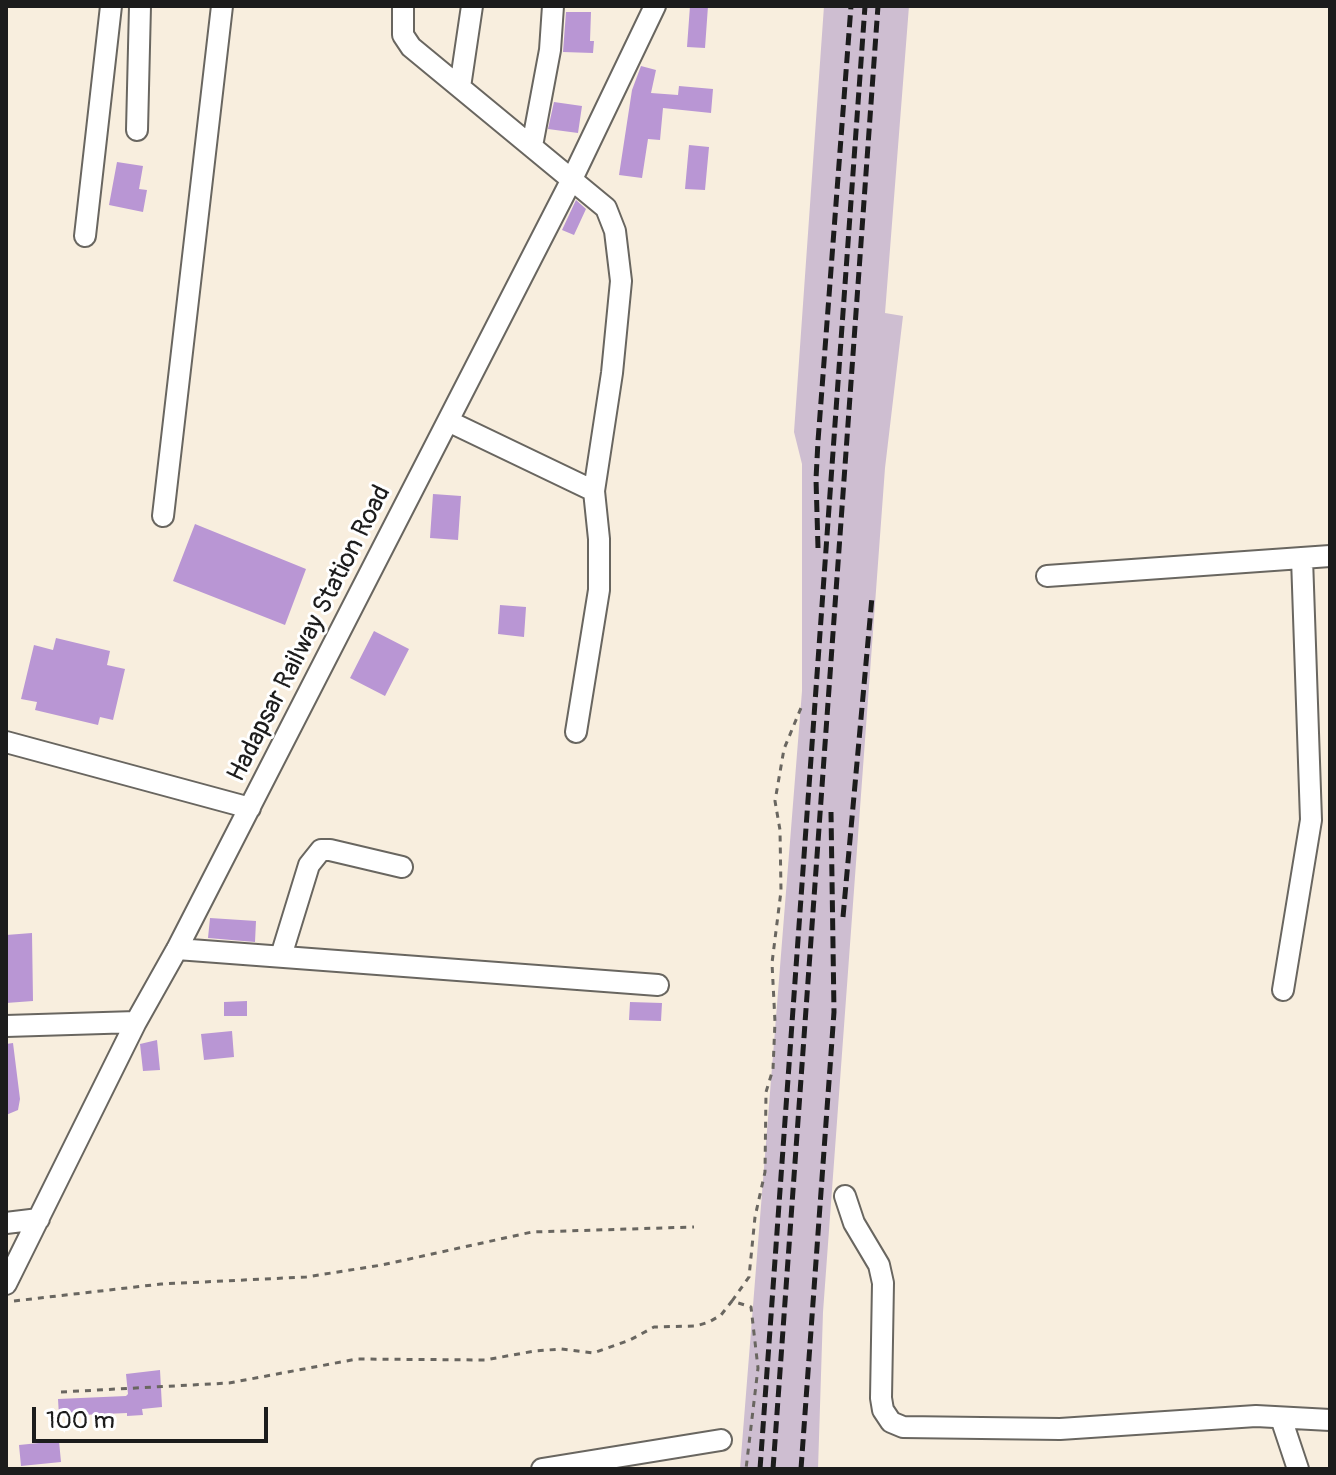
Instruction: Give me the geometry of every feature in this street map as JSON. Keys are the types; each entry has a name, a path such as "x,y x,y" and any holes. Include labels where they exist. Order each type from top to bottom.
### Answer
{"street":[{"path":"85,236 111,6"},
{"path":"137,130 140,6"},
{"path":"163,516 222,6"},
{"path":"403,6 403,35 411,47 606,208 615,231 621,281 612,373 594,491 599,539 599,590 576,732"},
{"path":"460,87 472,6"},
{"path":"532,146 550,50 553,6"},
{"name":"Hadapsar Railway Station Road","path":"6,1284 136,1022 250,808 572,179 655,6"},
{"path":"448,421 594,491"},
{"path":"1047,576 1330,556"},
{"path":"1283,990 1311,820 1302,558"},
{"path":"6,742 250,808"},
{"path":"281,956 309,865 321,850 402,867"},
{"path":"177,949 658,985"},
{"path":"6,1026 136,1022"},
{"path":"845,1196 854,1223 879,1265 883,1283 881,1398 883,1410 891,1422 903,1427 1060,1429 1256,1416 1330,1420"},
{"path":"6,1223 39,1219"},
{"path":"1281,1418 1298,1469"},
{"path":"542,1469 721,1440"}],"path":[{"path":"61,1392 229,1383 357,1359 485,1360 561,1349 593,1353 630,1340 654,1327 696,1326 721,1315 749,1277 755,1217 765,1172 766,1092 773,1069 775,1022 772,963 781,891 780,830 775,801 784,749 803,703"},
{"path":"6,1302 161,1284 306,1277 382,1265 532,1232 694,1227"},
{"path":"732,1301 751,1307 758,1368 746,1469"}],"shaded area":[{"path":"824,6 909,6 885,313 903,316 885,468 823,1312 818,1469 740,1469 802,691 802,464 794,432"}],"building":[{"path":"690,6 708,6 705,48 687,47"},
{"path":"566,12 591,12 590,41 594,41 593,53 563,52"},
{"path":"641,66 656,70 651,93 678,95 679,86 713,89 711,113 663,108 660,140 648,139 642,178 619,175 632,90"},
{"path":"554,102 582,106 578,133 548,129"},
{"path":"689,145 709,147 705,190 685,189"},
{"path":"117,162 143,166 139,189 147,190 143,212 109,205"},
{"path":"576,200 586,209 574,235 562,230"},
{"path":"433,494 461,496 458,540 430,538"},
{"path":"195,524 306,569 285,625 173,581"},
{"path":"500,605 526,607 524,637 498,634"},
{"path":"374,631 409,649 385,696 350,678"},
{"path":"56,638 110,651 107,665 125,669 113,720 100,717 98,725 35,710 37,702 21,699 34,645 53,650"},
{"path":"210,918 256,921 255,942 208,938"},
{"path":"32,933 33,1001 6,1003 6,935"},
{"path":"247,1001 247,1016 224,1016 224,1002"},
{"path":"630,1002 662,1003 661,1021 629,1020"},
{"path":"232,1031 234,1057 204,1060 201,1034"},
{"path":"157,1040 160,1070 143,1071 140,1044"},
{"path":"13,1043 20,1099 18,1110 6,1115 6,1044"},
{"path":"160,1370 162,1407 142,1409 143,1415 59,1416 58,1399 126,1396 126,1374"},
{"path":"59,1441 61,1462 21,1466 19,1445"}],"railway":[{"path":"818,548 818,441 851,6"},
{"path":"760,1469 865,6"},
{"path":"773,1469 878,6"},
{"path":"843,917 872,597"},
{"path":"801,1469 834,1012 831,812"}]}
